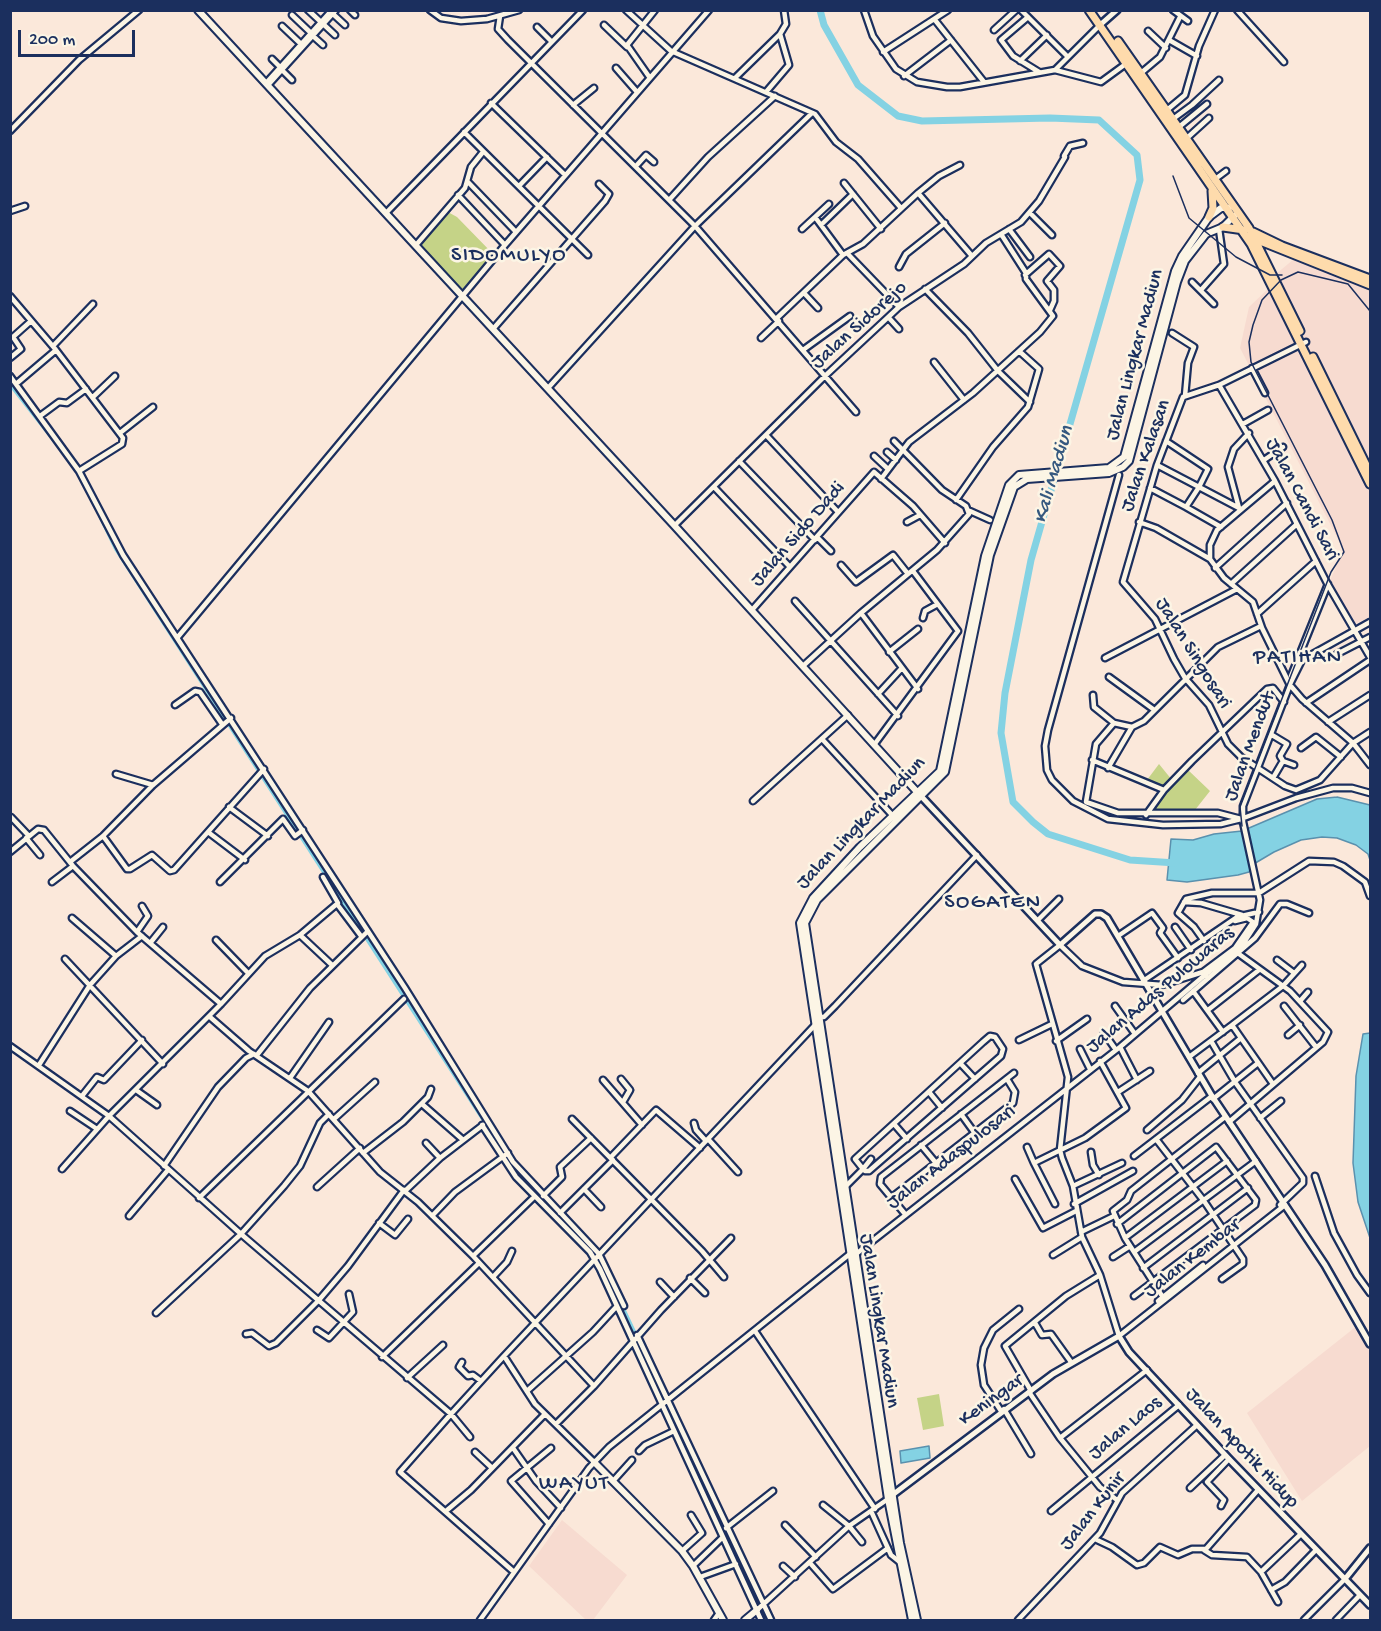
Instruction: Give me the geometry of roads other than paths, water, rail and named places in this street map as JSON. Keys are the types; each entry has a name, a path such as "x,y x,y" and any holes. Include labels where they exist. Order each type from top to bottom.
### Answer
{"highway":[{"path":"1089,10 1141,73 1167,110 1170,121 1186,138 1226,208 1234,213"},
{"path":"1094,10 1127,63 1212,182 1226,196 1371,473"},
{"path":"1209,217 1214,201 1212,182"},
{"path":"1221,228 1245,229 1282,249 1371,285"},
{"path":"1245,229 1254,239 1264,257 1268,273"},
{"path":"1254,239 1272,248 1282,249 1371,279"},
{"path":"1264,257 1272,248"},
{"path":"1268,273 1270,255 1282,249"},
{"path":"1304,343 1371,484"}],"main road":[{"path":"198,10 675,525 920,795"},
{"name":"Jalan Lingkar Madiun","path":"853,1254 846,1186 829,1091 814,1025 800,936 802,914 844,864 893,816 941,778 947,764 985,556 1004,494 1013,479 1019,475 1118,470 1129,461 1182,256 1209,217 1226,208"},
{"name":"Jalan Lingkar Madiun","path":"1168,304 1190,252 1206,234 1221,228 1234,213"},
{"name":"Jalan Lingkar Madiun","path":"912,1620 890,1497 805,933 807,915 817,900 936,776 942,764 968,631 974,616"},
{"path":"594,1462 682,1551 700,1577 723,1620"},
{"name":"Jalan Lingkar Madiun","path":"901,1563 917,1620"},
{"path":"745,1620 760,1608"}],"street":[{"path":"10,131 79,60 139,10"},
{"path":"308,10 321,25 335,35"},
{"path":"350,10 355,15"},
{"path":"430,10 441,18 461,21 500,16 519,10"},
{"path":"386,213 550,41 583,10"},
{"path":"626,10 670,51 735,78 819,118 836,142 858,159 901,208"},
{"path":"627,47 655,10"},
{"path":"177,638 516,232 650,78 670,51 709,10"},
{"path":"735,78 780,34 786,24 784,10"},
{"path":"864,10 868,25 883,52 904,76 917,82 960,87 1055,70 1101,82 1127,63"},
{"path":"883,52 948,10"},
{"path":"994,30 1016,10"},
{"path":"1021,10 1068,57"},
{"path":"1055,70 1117,10"},
{"path":"1173,10 1188,21"},
{"path":"1167,110 1185,95 1205,27 1215,10"},
{"path":"1237,10 1284,62"},
{"path":"281,69 332,12 345,25"},
{"path":"292,15 323,45"},
{"path":"500,16 498,29 529,63 602,131 696,226 856,412"},
{"path":"1141,73 1158,60 1180,16"},
{"path":"1028,17 1001,40 1012,56 1039,72"},
{"path":"935,20 984,82"},
{"path":"604,25 627,47 650,78"},
{"path":"282,26 301,44"},
{"path":"537,27 550,41"},
{"path":"1148,31 1166,48"},
{"path":"268,83 312,34"},
{"path":"766,92 789,65 780,34"},
{"path":"1020,61 1047,35"},
{"path":"904,76 951,40"},
{"path":"1169,40 1197,56"},
{"path":"272,59 292,80"},
{"path":"616,68 637,92"},
{"path":"1170,121 1192,105 1218,80"},
{"path":"573,105 594,88"},
{"path":"670,199 708,157 775,96"},
{"path":"491,103 565,175"},
{"path":"1179,128 1207,104"},
{"path":"548,388 696,226 812,113"},
{"path":"1186,138 1209,118"},
{"path":"464,132 588,255"},
{"name":"Jalan Sidorejo","path":"675,525 825,376 899,308 1030,213 1070,146 1083,143"},
{"path":"416,245 468,182 471,167 483,152"},
{"path":"636,166 646,155 654,162"},
{"path":"519,186 546,157"},
{"path":"761,338 845,254 881,229 901,208 939,176 960,165"},
{"path":"1212,182 1226,171"},
{"path":"468,182 516,232"},
{"path":"844,183 881,229"},
{"path":"493,329 609,195 599,184"},
{"path":"918,193 972,256"},
{"path":"821,225 853,194"},
{"path":"458,195 505,245"},
{"path":"802,229 829,204"},
{"path":"10,211 25,206"},
{"path":"1030,213 1052,235"},
{"path":"815,217 845,254 899,308"},
{"path":"899,267 906,254 945,223"},
{"path":"1201,290 1224,264 1221,228"},
{"path":"1009,229 1030,257"},
{"path":"945,543 920,515 881,479 913,439 964,400 1052,318 1050,310 1026,279 1001,234"},
{"path":"1025,275 1053,249"},
{"path":"1049,254 1060,266 1047,280 1054,290 1054,301 1050,310"},
{"path":"1192,282 1214,304"},
{"path":"925,289 1030,402"},
{"path":"804,293 818,308"},
{"path":"10,296 93,397 124,440 122,444 79,471"},
{"path":"16,384 54,348 93,304"},
{"path":"803,350 850,316"},
{"path":"889,318 899,329"},
{"path":"10,358 21,349 12,337 31,321"},
{"path":"1172,333 1194,347 1188,363 1185,396"},
{"name":"Jalan Kalasan","path":"1123,582 1157,465 1177,408 1185,396 1219,385 1304,343"},
{"path":"956,500 993,447 1030,402 1040,369 1019,351"},
{"path":"934,362 964,400"},
{"path":"1252,368 1265,393"},
{"path":"10,376 79,471 123,555 227,720 302,830 364,933 505,1155 534,1197 597,1257 617,1305 726,1528 738,1563 760,1608 761,1620"},
{"path":"93,397 115,376"},
{"name":"Jalan Candi Sari","path":"1219,385 1249,433 1328,584 1371,658"},
{"path":"40,417 59,402 67,403 86,389"},
{"path":"120,433 153,407"},
{"path":"1243,424 1268,410"},
{"path":"1240,509 1228,467 1234,449 1249,433"},
{"path":"766,435 838,512"},
{"path":"894,441 942,490 970,511 990,520"},
{"path":"1166,441 1208,468 1186,507"},
{"path":"1264,460 1283,447"},
{"path":"887,452 896,460"},
{"path":"874,456 888,469"},
{"path":"739,461 816,539 831,551"},
{"path":"1157,465 1240,509"},
{"name":"Jalan Sido Dadi","path":"752,610 875,472 881,479"},
{"path":"1119,475 1046,738 1047,770 1057,786 1073,801 1108,819 1163,825 1221,824 1242,819 1296,798 1334,788 1352,788 1371,793"},
{"path":"1210,559 1212,540 1221,527 1275,481"},
{"path":"714,487 790,567"},
{"path":"1150,488 1221,527"},
{"path":"1215,568 1287,503"},
{"path":"803,666 861,613 945,543 970,511"},
{"path":"907,522 920,515"},
{"path":"1139,522 1155,528 1210,559 1215,568 1253,602 1261,626 1290,683 1306,702 1353,743 1369,761"},
{"path":"1231,584 1297,524"},
{"path":"841,565 856,582 893,555 958,631"},
{"path":"1257,614 1316,561"},
{"name":"Jalan Singosari","path":"1123,582 1150,611 1185,678 1205,699 1221,732 1237,753 1273,778 1296,790 1320,780 1341,757"},
{"name":"Jalan Mendut","path":"1242,819 1245,801 1328,584"},
{"path":"1106,658 1237,588"},
{"path":"795,601 898,716"},
{"path":"923,618 925,611 936,604"},
{"path":"861,613 901,669 918,688"},
{"path":"1300,658 1371,622"},
{"path":"1108,768 1132,727 1142,722 1220,645 1261,626"},
{"path":"889,652 918,629"},
{"path":"958,631 968,631"},
{"path":"874,745 898,716 958,631"},
{"path":"1337,654 1371,637"},
{"path":"1306,702 1371,658"},
{"path":"878,694 901,669"},
{"path":"1109,676 1153,710"},
{"path":"1146,814 1164,790 1221,732 1269,688 1273,688 1284,702"},
{"path":"175,705 195,692 200,692 227,720"},
{"path":"1094,695 1094,707 1114,723 1132,727"},
{"path":"1328,722 1371,695"},
{"path":"753,801 848,715"},
{"path":"52,882 103,836 153,785 227,720"},
{"path":"1114,723 1096,744 1086,801 1118,813 1218,813 1242,819"},
{"path":"1301,748 1316,737 1341,757 1353,743 1371,732"},
{"path":"1272,735 1287,744 1280,756 1283,761 1294,765"},
{"path":"822,739 893,816"},
{"path":"1092,760 1164,790"},
{"path":"1273,778 1283,761"},
{"path":"103,836 127,868 130,869 152,855 172,871 261,771"},
{"path":"116,774 153,785"},
{"path":"920,795 1060,945 1077,962 1098,974 1123,982 1170,984 1205,974 1235,948 1248,932 1253,920 1247,918 1230,922"},
{"path":"229,807 267,836"},
{"path":"11,817 40,855"},
{"path":"220,882 284,819 296,836 302,830"},
{"name":"Jalan Adas Pulowaras","path":"1067,1086 1192,990 1205,974 1245,941 1256,924 1260,893 1242,819"},
{"path":"10,852 39,828 44,830 72,864 140,934 221,1004"},
{"path":"208,832 244,860"},
{"path":"819,1017 824,1017 842,999 977,855"},
{"path":"1204,941 1194,927 1178,913 1186,898 1212,893 1260,893 1302,864 1316,860 1334,862 1354,872 1365,882 1370,896"},
{"path":"62,1169 109,1116 210,1017 247,972 265,956 300,936 337,904 338,899 323,877"},
{"path":"1038,920 1059,898"},
{"path":"1184,902 1201,903 1242,915"},
{"path":"337,904 364,933"},
{"path":"1223,1032 1192,990 1239,954 1262,931 1280,904 1287,904 1309,913"},
{"path":"39,1065 90,986 116,956 140,934 148,916 142,906"},
{"path":"1145,982 1230,922 1242,915 1259,912"},
{"path":"1118,936 1152,913 1162,928 1160,933 1178,958"},
{"path":"1119,1334 1100,1275 1081,1234 1074,1204 1073,1186 1060,1150 1068,1075 1056,1041 1036,964 1097,914 1107,918 1212,1098 1325,1265 1371,1344"},
{"path":"72,918 116,956"},
{"path":"151,942 163,927"},
{"path":"1174,927 1191,950"},
{"path":"129,1216 166,1168 218,1087 246,1058 253,1054 332,965 364,933"},
{"path":"300,936 332,965"},
{"path":"216,940 247,972"},
{"path":"1164,1299 1125,1238 1114,1216 1114,1210 1128,1199 1131,1191 1172,1158 1250,1104 1327,1036 1328,1029 1300,1000 1239,954"},
{"path":"65,959 163,1064"},
{"path":"1277,960 1294,974"},
{"path":"1189,1057 1283,986 1302,964"},
{"path":"1208,1010 1259,970"},
{"path":"1300,1000 1308,992"},
{"path":"199,1198 404,999"},
{"path":"1115,1006 1136,1034"},
{"path":"1284,1006 1316,1047"},
{"path":"210,1017 253,1054 308,1091 380,1172 405,1191 473,1256 594,1386"},
{"path":"1056,1041 1088,1018"},
{"path":"290,1077 329,1023"},
{"path":"1019,1040 1052,1024"},
{"path":"514,1572 400,1472 535,1321 814,1025"},
{"path":"1232,1025 1273,1084"},
{"path":"1288,1035 1300,1025"},
{"path":"1104,1033 1118,1048 1137,1080"},
{"path":"990,1036 995,1037 1003,1049 1002,1054 975,1079 876,1165 867,1171 863,1169 855,1160 960,1063 990,1036"},
{"path":"1147,1130 1182,1100 1199,1075 1220,1054 1241,1038"},
{"path":"82,1096 97,1077 104,1080 142,1040"},
{"path":"1211,1041 1260,1118 1281,1101"},
{"path":"10,1046 109,1116 199,1198 451,1414 470,1437"},
{"path":"1080,1049 1090,1069"},
{"path":"1034,1163 1123,1113 1125,1106 1100,1061"},
{"path":"960,1063 975,1079"},
{"path":"1134,1156 1258,1063"},
{"path":"1118,1092 1150,1071"},
{"path":"905,1214 880,1184 880,1177 1014,1073"},
{"path":"621,1079 630,1090 622,1102"},
{"path":"892,1197 1013,1103 1015,1092 1007,1079"},
{"path":"603,1080 642,1125"},
{"path":"334,1119 375,1082"},
{"name":"Jalan Adaspulosari","path":"480,1620 594,1462 664,1402 1067,1086"},
{"path":"317,1186 362,1151 396,1129 422,1104 431,1089"},
{"path":"136,1090 157,1105"},
{"path":"929,1092 942,1108"},
{"path":"422,1104 462,1139"},
{"path":"560,1213 657,1110 700,1148"},
{"path":"70,1111 97,1130"},
{"path":"156,1313 241,1234 300,1166 316,1128 329,1114"},
{"path":"961,1114 974,1132"},
{"name":"Jalan Kembar","path":"1119,1334 1284,1204 1304,1180 1260,1118"},
{"path":"572,1119 652,1199 724,1277"},
{"path":"246,1334 252,1333 271,1346 319,1300 405,1191 462,1139 486,1123"},
{"path":"694,1123 696,1130 738,1172"},
{"path":"894,1124 907,1138"},
{"path":"543,1196 562,1177 560,1167 591,1138"},
{"path":"1156,1138 1204,1201 1244,1262 1222,1279"},
{"path":"426,1143 440,1158"},
{"path":"921,1145 936,1162"},
{"path":"1118,1224 1216,1147 1256,1200 1255,1204 1134,1296"},
{"path":"1027,1148 1055,1204"},
{"path":"864,1151 876,1165"},
{"path":"1091,1152 1093,1165 1099,1175"},
{"path":"505,1155 560,1213 597,1257 624,1306"},
{"path":"432,1216 455,1192 505,1155"},
{"path":"846,1186 871,1159"},
{"path":"1125,1238 1227,1161"},
{"path":"1134,1252 1256,1161"},
{"path":"1073,1186 1122,1163"},
{"path":"1074,1204 1133,1171"},
{"path":"1315,1176 1334,1233 1357,1275 1371,1293"},
{"path":"1015,1179 1043,1228 1076,1211"},
{"path":"1143,1268 1248,1188"},
{"path":"584,1189 602,1207"},
{"path":"473,1256 534,1197"},
{"path":"1128,1199 1135,1210"},
{"path":"1053,1255 1081,1234 1114,1216"},
{"path":"379,1223 395,1235 408,1219"},
{"path":"556,1424 594,1386 690,1278 731,1238"},
{"path":"1113,1257 1131,1246"},
{"path":"493,1277 507,1262 512,1251"},
{"path":"382,1357 479,1263"},
{"path":"1100,1275 1066,1296 1005,1348 1060,1438 1100,1487 1117,1500"},
{"path":"690,1278 705,1293"},
{"path":"660,1282 674,1297"},
{"path":"317,1330 328,1338 343,1323 354,1310 349,1294"},
{"path":"527,1391 617,1305"},
{"path":"1019,1309 993,1330 984,1348 981,1365 984,1385 1031,1454"},
{"path":"1035,1323 1042,1335 1051,1334 1071,1362"},
{"path":"755,1331 873,1510 888,1548 901,1563"},
{"name":"Keningar","path":"890,1497 1003,1410 1071,1362 1119,1334"},
{"name":"Jalan Apotik Hidup","path":"1119,1334 1126,1348 1197,1425 1371,1605"},
{"path":"407,1378 443,1345"},
{"path":"504,1356 545,1414 594,1462"},
{"path":"462,1362 459,1367 468,1376 473,1375 481,1381"},
{"path":"1060,1438 1147,1370"},
{"path":"664,1402 674,1431 723,1536 760,1608 771,1620"},
{"name":"Jalan Laos","path":"1051,1511 1179,1405"},
{"path":"446,1511 471,1490 545,1414"},
{"name":"Jalan Kunir","path":"1018,1620 1095,1539 1117,1500 1197,1425"},
{"path":"639,1451 645,1445 674,1431"},
{"path":"513,1448 536,1481 561,1508"},
{"path":"549,1524 512,1483 512,1479 551,1448"},
{"path":"475,1452 491,1467"},
{"path":"1190,1488 1227,1457"},
{"path":"1221,1506 1224,1500 1207,1482 1227,1457"},
{"path":"614,1480 632,1460"},
{"path":"1204,1550 1211,1546 1258,1490"},
{"path":"726,1528 773,1491"},
{"path":"760,1608 849,1526 890,1497"},
{"path":"823,1505 849,1526 862,1542"},
{"path":"682,1551 702,1533 691,1515"},
{"path":"785,1526 816,1557"},
{"path":"1261,1572 1301,1534"},
{"path":"693,1566 723,1536"},
{"path":"1095,1539 1112,1547 1137,1565 1144,1563 1160,1547 1178,1555 1192,1549 1204,1550 1212,1555 1247,1557 1261,1572 1278,1602"},
{"path":"810,1563 833,1589 888,1548"},
{"path":"1271,1590 1285,1582 1316,1550"},
{"path":"1308,1619 1370,1550"},
{"path":"700,1577 738,1563"},
{"path":"783,1566 795,1577"},
{"path":"1336,1620 1360,1595"},
{"path":"714,1620 719,1613"}],"water":[{"path":"1337,797 1370,805 1370,860 1368,854 1356,845 1337,838 1322,837 1301,840 1274,852 1252,865 1249,872 1187,882 1167,880 1171,839 1193,840 1214,834 1242,831 1317,799"},
{"path":"1370,1033 1370,1238 1358,1202 1353,1163 1356,1076 1363,1034"},
{"path":"929,1446 930,1458 901,1463 900,1451"}],"waterway":[{"name":"Kali Madiun","path":"820,10 824,25 858,85 898,116 922,121 1050,118 1099,120 1137,155 1140,180 1031,560 1005,693 1001,733 1013,802 1048,834 1130,860 1176,863"},
{"path":"10,384 67,457"},
{"path":"100,516 116,549 506,1155"},
{"path":"510,1161 537,1195"},
{"path":"547,1205 598,1257"},
{"path":"621,1304 637,1338"},
{"path":"646,1359 764,1620"}],"railway":[{"path":"1173,176 1189,218 1236,257 1270,275 1282,275"},
{"path":"1242,826 1240,807 1331,572 1344,552 1332,520 1251,362 1249,342 1253,325 1262,300 1281,280 1298,272 1348,284 1370,311"}],"district":[{"name":"SIDOMULYO","path":"509,257"},
{"name":"PATIHAN","path":"1298,659"},
{"name":"SOGATEN","path":"993,904"},
{"name":"WAYUT","path":"574,1485"}]}
